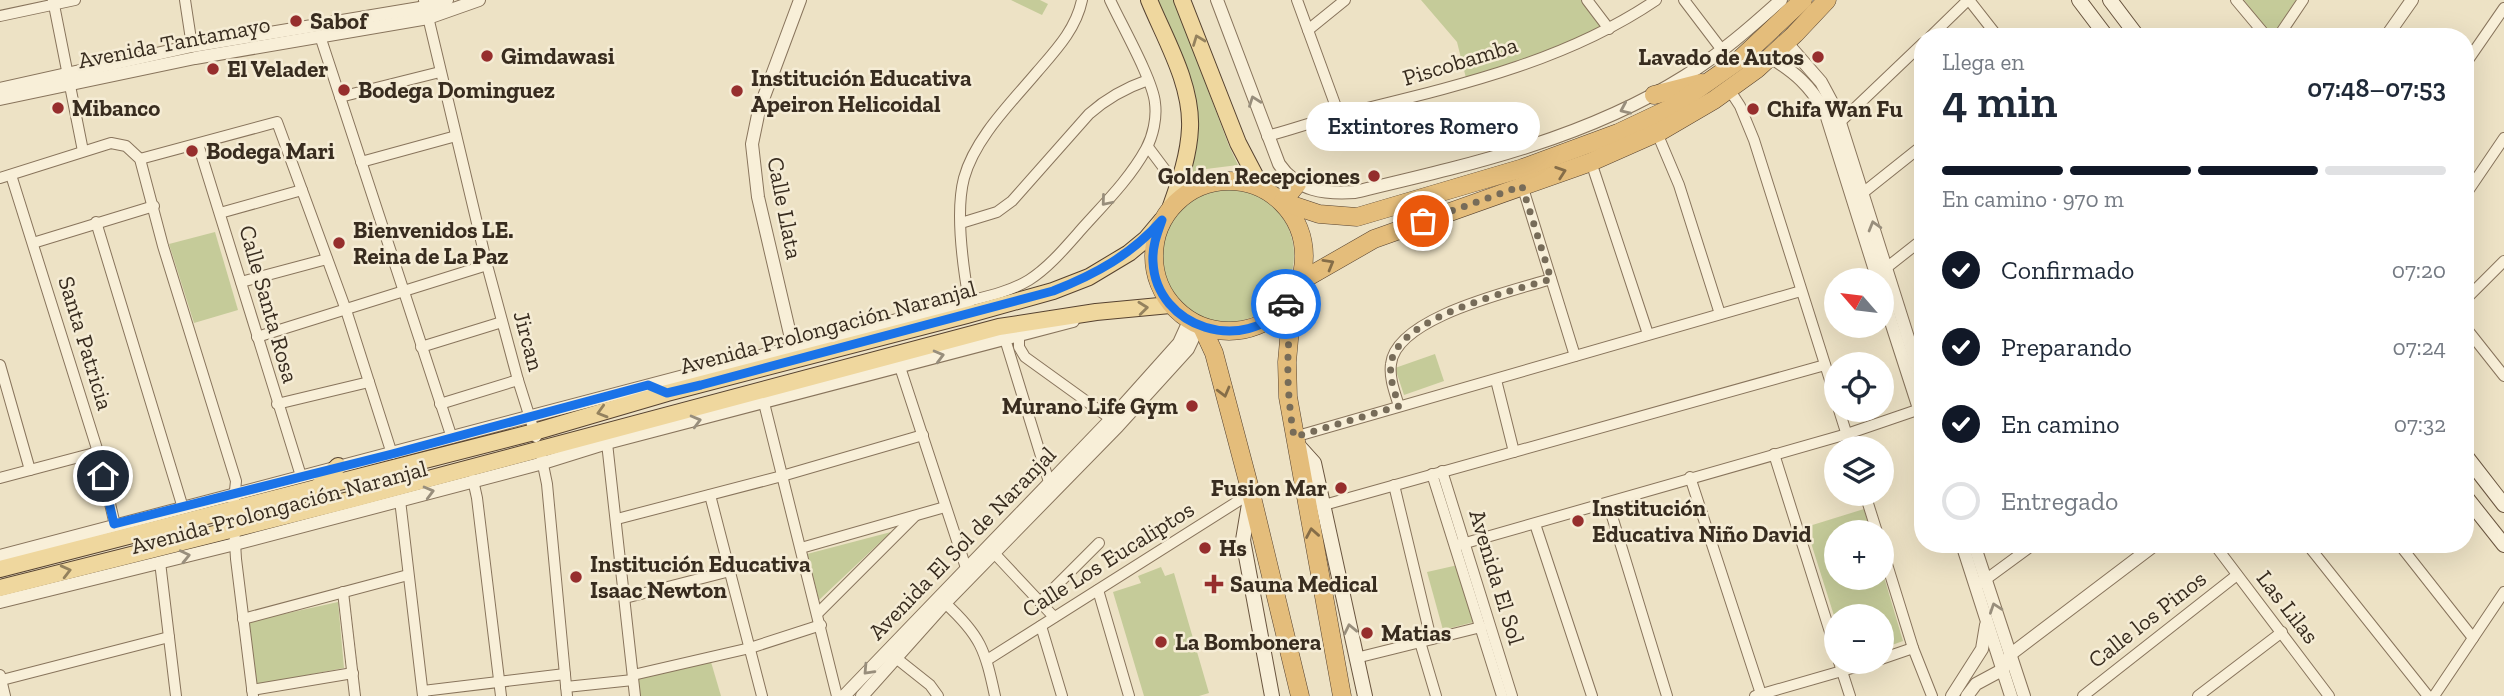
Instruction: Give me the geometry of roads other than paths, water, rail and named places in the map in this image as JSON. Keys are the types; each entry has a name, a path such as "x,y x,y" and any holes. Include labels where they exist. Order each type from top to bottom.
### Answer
{"highway":[{"path":"1803,0 1738,61 1671,108 1618,133 1535,164 1384,211 1357,217 1333,217 1284,202 1261,187 1243,181 1204,185 1186,194 1167,213 1154,242 1153,264 1158,286 1170,305 1197,325 1223,332 1244,330 1264,323 1280,311 1296,288 1374,239 1591,162 1657,133 1729,89 1770,57 1827,0"},
{"path":"1654,95 1711,80"},
{"path":"1284,202 1297,184"},
{"path":"1284,202 1298,225 1303,249 1286,371 1288,397 1342,696"},
{"path":"1197,325 1214,353 1300,696"}],"main road":[{"path":"1149,0 1179,72 1188,102 1190,128 1185,161 1167,213"},
{"path":"1182,0 1238,143 1261,187"},
{"path":"2079,0 2100,28"},
{"path":"2110,0 2131,28"},
{"name":"Avenida Prolongación Naranjal","path":"0,569 318,487 532,424 667,393 967,316 1053,291 1089,277 1129,253 1146,239 1167,213"},
{"name":"Avenida Prolongación Naranjal","path":"0,588 235,537 353,499 542,456 664,416 898,361 999,327 1096,312 1170,305"},
{"path":"648,385 667,393"},
{"path":"650,433 664,416"},
{"path":"1295,440 1314,463 1365,696"},
{"path":"318,487 338,466"},
{"path":"2474,466 2504,505"},
{"path":"1251,493 1243,540 1272,696"},
{"path":"353,499 368,508"},
{"path":"2474,507 2504,545"}],"street":[{"path":"0,16 75,0"},
{"path":"185,0 192,46"},
{"name":"Avenida Tantamayo","path":"0,89 320,36 426,9 447,0"},
{"name":"Avenida Tantamayo","path":"0,99 192,46 479,0"},
{"name":"Calle Llata","path":"793,347 758,197 752,144 759,110 800,0"},
{"path":"1082,0 1079,15 1062,43 990,129 974,154 963,179 962,256 969,302 1028,281 1056,258 1108,200 1147,147 1155,122 1155,101 1110,0"},
{"path":"1217,0 1279,164 1297,184 1327,193 1355,192 1461,168 1526,149 1614,114 1686,76 1722,50 1781,0"},
{"path":"1297,0 1339,115"},
{"path":"1308,30 1345,0"},
{"path":"1587,0 1609,29"},
{"name":"Piscobamba","path":"1267,136 1464,84 1528,63 1609,29 1656,0"},
{"path":"1684,0 1722,50"},
{"path":"1939,28 1968,0 1991,28"},
{"path":"2236,0 2259,28"},
{"path":"2284,28 2303,0"},
{"path":"2392,28 2412,0"},
{"path":"54,3 83,151"},
{"path":"2474,52 2504,8"},
{"name":"Jircan","path":"426,9 487,265 542,456 567,691"},
{"path":"320,36 452,438"},
{"path":"1786,42 1827,91 1878,268"},
{"path":"1836,126 1914,52"},
{"path":"1770,57 1793,71 1810,87 1836,126 1864,192 1879,268"},
{"path":"340,97 440,72"},
{"path":"961,223 997,212 1012,201 1089,114 1103,102 1147,80"},
{"path":"1729,89 1749,125 1824,362"},
{"path":"140,159 277,122 346,310 392,454"},
{"path":"1657,133 1679,185 1720,314"},
{"path":"361,162 456,136"},
{"path":"2474,182 2504,138"},
{"path":"6,177 111,143 126,146 140,159 163,246 236,481 233,509 235,537 253,693 353,673"},
{"name":"Calle Santa Rosa","path":"198,144 301,476"},
{"path":"1147,147 1178,187"},
{"path":"1864,192 1914,152"},
{"path":"1591,162 1648,334"},
{"name":"Santa Patricia","path":"6,177 33,243 98,452 114,524"},
{"path":"1522,186 1575,356"},
{"path":"220,213 302,190"},
{"path":"33,243 154,206"},
{"path":"96,222 183,508"},
{"path":"1888,268 1914,247"},
{"path":"241,282 327,259"},
{"path":"2474,291 2504,261"},
{"path":"257,337 487,265"},
{"path":"1399,406 1391,378 1394,353 1421,327 1439,316 1551,279"},
{"path":"1295,440 1399,406 1801,291"},
{"name":"Avenida Prolongación Naranjal","path":"0,556 338,466 452,438 532,424 648,385 969,302"},
{"path":"1894,311 1914,362"},
{"name":"Avenida Prolongación Naranjal","path":"0,602 160,562 235,537 400,500 473,480 542,456 650,433 765,403 898,361 1020,337 1096,312"},
{"path":"421,347 502,322"},
{"name":"Avenida El Sol de Naranjal","path":"844,696 1111,419 1197,325"},
{"name":"Avenida El Sol de Naranjal","path":"862,696 945,603 1118,426 1188,349 1197,325"},
{"path":"1894,330 1914,389"},
{"path":"1020,337 1019,347 1025,357 1111,419"},
{"path":"2474,338 2504,376"},
{"path":"1004,339 1049,482"},
{"path":"898,361 966,568"},
{"path":"0,365 30,470"},
{"path":"1324,505 1824,365"},
{"path":"440,404 518,380"},
{"path":"1496,380 1514,452"},
{"path":"277,404 369,382"},
{"path":"765,403 837,696"},
{"path":"1459,544 1914,415"},
{"path":"1843,422 1847,434"},
{"path":"617,519 782,476 923,435"},
{"path":"607,443 635,696"},
{"path":"0,478 98,452"},
{"path":"1774,454 1824,613"},
{"name":"Avenida El Sol","path":"1437,472 1512,696"},
{"path":"1690,477 1757,695 1824,673"},
{"path":"473,480 501,696"},
{"path":"1394,485 1436,696"},
{"name":"Calle Los Eucaliptos","path":"987,660 1251,493"},
{"path":"710,495 762,696"},
{"path":"400,500 423,693 565,674"},
{"path":"1608,503 1667,696"},
{"path":"801,548 945,507"},
{"path":"818,613 916,515"},
{"path":"1535,524 1592,696"},
{"path":"1040,602 1099,543"},
{"name":"Avenida El Sol","path":"1459,544 1480,627 1503,696"},
{"path":"994,553 1054,617"},
{"path":"1966,553 2011,654 2024,696"},
{"path":"1976,553 1986,621 2011,696"},
{"path":"1981,583 2022,553"},
{"path":"1967,696 1976,684 2003,670 2011,654 2143,553"},
{"name":"Las Lilas","path":"2221,553 2329,696"},
{"path":"2314,553 2428,696"},
{"path":"2406,553 2473,638"},
{"path":"160,562 176,696"},
{"path":"625,598 730,572"},
{"path":"243,619 408,575"},
{"name":"Calle los Pinos","path":"2083,696 2237,575"},
{"path":"1894,587 1913,648 1932,696"},
{"path":"1098,590 1129,696"},
{"path":"343,592 355,696"},
{"path":"2434,696 2504,593"},
{"path":"945,603 972,629 979,640 987,660 995,696"},
{"path":"1952,696 1979,655 1984,642 1986,621"},
{"path":"567,691 750,648 821,625"},
{"path":"1041,626 1062,696"},
{"path":"1356,658 1480,627"},
{"path":"2198,696 2282,632"},
{"path":"5,696 1,677 169,637"},
{"path":"1894,655 1913,648"},
{"path":"1979,655 1996,649 2011,654"},
{"path":"896,658 930,685 938,696"},
{"path":"1843,674 1850,696"}],"place":[{"name":"Sabof","path":"296,21"},
{"name":"Gimdawasi","path":"487,56"},
{"name":"Lavado de Autos","path":"1818,57"},
{"name":"El Velader","path":"213,69"},
{"name":"Bodega Dominguez","path":"344,90"},
{"name":"Institución Educativa Apeiron Helicoidal","path":"737,91"},
{"name":"Mibanco","path":"58,108"},
{"name":"Chifa Wan Fu","path":"1753,109"},
{"name":"Bodega Mari","path":"192,151"},
{"name":"Golden Recepciones","path":"1374,176"},
{"name":"Extintores Romero","path":"1423,221"},
{"name":"Bienvenidos LE. Reina de La Paz","path":"339,243"},
{"name":"Murano Life Gym","path":"1192,406"},
{"name":"Fusion Mar","path":"1341,488"},
{"name":"Institución Educativa Niño David","path":"1578,521"},
{"name":"Hs","path":"1205,548"},
{"name":"Institución Educativa Isaac Newton","path":"576,577"},
{"name":"Sauna Medical","path":"1214,584"},
{"name":"Matias","path":"1367,633"},
{"name":"La Bombonera","path":"1161,642"}]}
